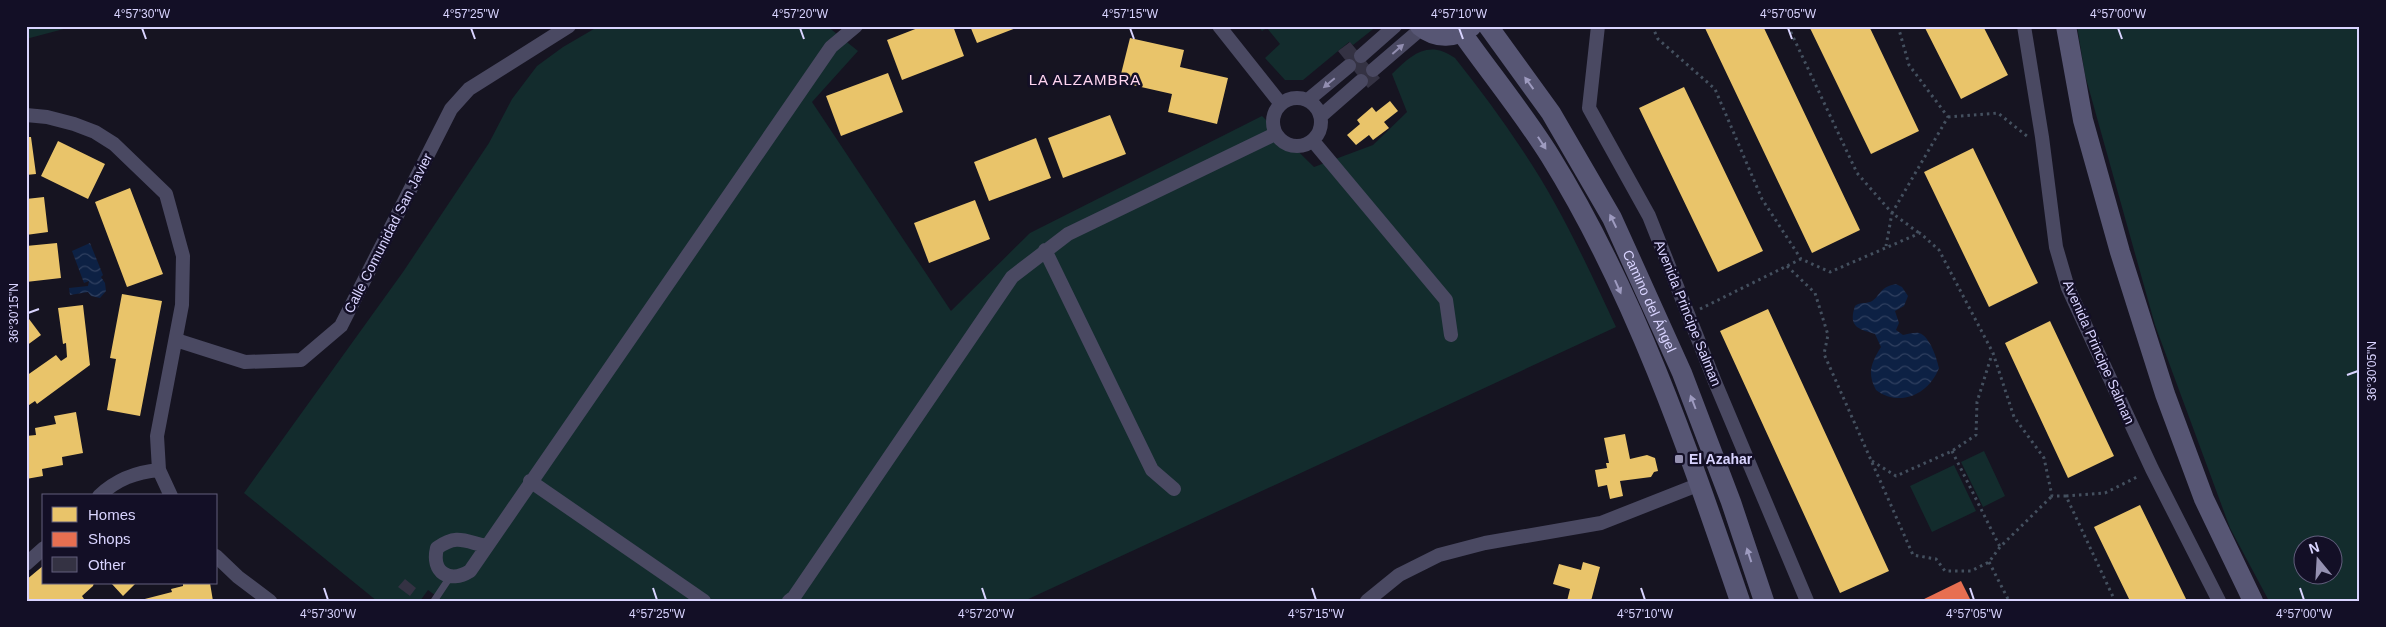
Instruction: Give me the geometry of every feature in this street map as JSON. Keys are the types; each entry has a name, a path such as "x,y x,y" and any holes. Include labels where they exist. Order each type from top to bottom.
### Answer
{"street":[{"name":"Calle Comunidad San Javier","path":"176,340 245,362 301,360 341,326 451,109 469,89 569,26"},
{"path":"486,546 459,539 450,540 437,548 434,559 441,572 450,577 460,577 470,571 530,481 831,47 856,26"},
{"path":"1219,26 1281,104"},
{"path":"1361,56 1396,26"},
{"name":"Camino del Ángel","path":"1488,26 1551,113 1612,218 1682,373 1731,502 1764,601"},
{"name":"Avenida Principe Salman","path":"1598,26 1589,108 1649,216 1795,576 1807,601"},
{"name":"Avenida Principe Salman","path":"2024,26 2042,137 2056,247 2068,288 2152,469 2219,601"},
{"path":"2066,26 2083,120 2120,252 2171,413 2204,499 2253,601"},
{"path":"1373,70 1421,27 1440,36 1450,36 1467,30"},
{"name":"Camino del Ángel","path":"1467,30 1545,149 1594,234 1636,325 1700,484 1740,601"},
{"path":"1308,100 1349,66"},
{"path":"1321,116 1362,81"},
{"path":"1299,98 1308,100 1316,107 1321,116 1321,129 1314,141 1300,147 1286,144 1275,134 1273,118 1281,104 1289,99 1299,98"},
{"path":"26,115 47,117 95,132 114,144 166,194 183,256 182,305 157,436 156,455 159,470 170,494"},
{"path":"789,601 794,598 1012,277 1068,234 1275,134"},
{"path":"1314,141 1446,300 1451,335"},
{"path":"1045,250 1152,470 1174,489"},
{"path":"103,494 126,476 142,471 159,470"},
{"path":"530,481 704,601"},
{"path":"1367,601 1399,575 1439,555 1485,543 1601,523 1700,484"},
{"path":"26,564 42,550"},
{"path":"218,558 238,577 270,601"}],"lane":[{"path":"434,601 450,577"}],"path":[{"path":"1652,26 1658,39 1715,89 1762,199 1801,259 1830,272 1920,233"},
{"path":"1788,26 1857,173 1892,213 1920,233 1939,250 1993,353 2014,416 2044,458 2052,496"},
{"path":"1898,26 1909,65 1948,117"},
{"path":"1948,117 1998,114 2026,137 2042,137"},
{"path":"1886,247 1892,213 1948,117"},
{"path":"1688,314 1801,259"},
{"path":"1787,266 1815,293 1828,335 1824,354 1913,554 1936,559 1945,571 1971,571 1988,562 2000,547 2052,496 2105,493 2152,469"},
{"path":"1872,461 1896,476 1952,451 1976,435 1977,402 1993,353"},
{"path":"1952,451 2000,547"},
{"path":"2066,496 2115,601"},
{"path":"1988,562 2009,601"}],"green space":[{"path":"26,26 75,26 26,39"},
{"path":"599,26 827,26 858,51 812,102 951,311 1030,233 1262,116 1314,167 1373,145 1407,112 1392,74 1406,61 1420,52 1436,50 1445,52 1455,58 1523,151 1561,215 1616,327 1024,601 443,601 428,590 420,601 377,601 244,493 403,272 489,143 512,99 537,66 563,47"},
{"path":"1258,26 1377,26 1353,45 1349,42 1303,80 1285,80 1265,58 1280,44 1267,28 1262,31"},
{"path":"2077,26 2360,26 2360,601 2269,601 2230,528 2155,325 2085,75"},
{"path":"1984,451 2005,496 1983,507 1961,462"},
{"path":"1954,465 1976,511 1932,532 1910,486"}],"water":[{"path":"90,243 103,275 101,277 105,283 106,291 100,298 91,296 88,292 70,295 69,288 88,286 89,281 84,283 72,251"},
{"path":"1896,284 1902,287 1908,296 1904,306 1895,311 1899,323 1896,330 1903,335 1919,333 1923,335 1932,348 1939,368 1928,385 1921,391 1913,396 1904,398 1895,398 1876,390 1873,384 1871,368 1881,347 1875,334 1856,326 1853,319 1855,306 1870,302 1882,290"}],"building: Homes":[{"path":"923,26 953,26 964,56 902,80 887,40"},
{"path":"970,26 1021,26 977,43"},
{"path":"1704,26 1763,26 1860,230 1812,253"},
{"path":"1809,26 1869,26 1919,131 1871,154"},
{"path":"1924,26 1983,26 2008,75 1961,99"},
{"path":"1130,38 1184,50 1180,67 1228,78 1217,124 1168,112 1172,94 1119,82"},
{"path":"888,73 903,112 841,136 826,96"},
{"path":"1684,87 1763,251 1718,272 1639,108"},
{"path":"1390,101 1398,111 1384,122 1389,128 1373,140 1369,135 1356,145 1347,135 1360,124 1357,120 1372,107 1376,112"},
{"path":"1110,115 1126,154 1063,178 1048,138"},
{"path":"26,137 31,137 36,174 26,175"},
{"path":"1036,138 1051,178 989,201 974,162"},
{"path":"58,141 105,164 88,199 41,176"},
{"path":"1973,148 2038,283 1989,307 1924,172"},
{"path":"130,188 163,274 127,287 95,202"},
{"path":"44,197 48,232 26,235 26,199"},
{"path":"975,200 990,239 929,263 914,223"},
{"path":"57,243 61,278 26,282 26,246"},
{"path":"122,294 162,301 140,416 107,410 116,359 110,358"},
{"path":"83,305 90,365 37,404 35,401 26,407 26,376 56,355 61,361 67,357 66,343 63,344 58,308"},
{"path":"1768,309 1889,571 1840,593 1720,331"},
{"path":"26,315 41,335 26,346"},
{"path":"2050,321 2114,456 2068,478 2005,343"},
{"path":"76,412 83,453 62,457 63,465 42,469 43,476 26,479 26,436 36,435 35,428 56,424 54,416"},
{"path":"1625,434 1630,459 1647,455 1655,458 1658,471 1654,472 1651,477 1620,481 1623,496 1610,499 1607,485 1598,487 1595,470 1607,468 1606,463 1609,463 1604,438"},
{"path":"2140,505 2187,601 2130,601 2094,527"},
{"path":"1583,562 1600,567 1591,601 1567,601 1570,589 1553,584 1559,564 1581,570"},
{"path":"42,567 42,584 94,584 82,596 83,601 26,601 26,580"},
{"path":"112,584 135,584 123,596"},
{"path":"183,584 210,584 213,601 137,601 172,592 171,589 183,586"}],"building: Shops":[{"path":"1961,581 1971,601 1920,601"}],"building: Other":[{"path":"1350,42 1380,78 1368,88 1338,51"},
{"path":"405,579 416,588 410,596 398,587"}],"place":[{"name":"El Azahar","path":"1679,459"}],"district":[{"name":"LA ALZAMBRA","path":"1085,79"}]}
